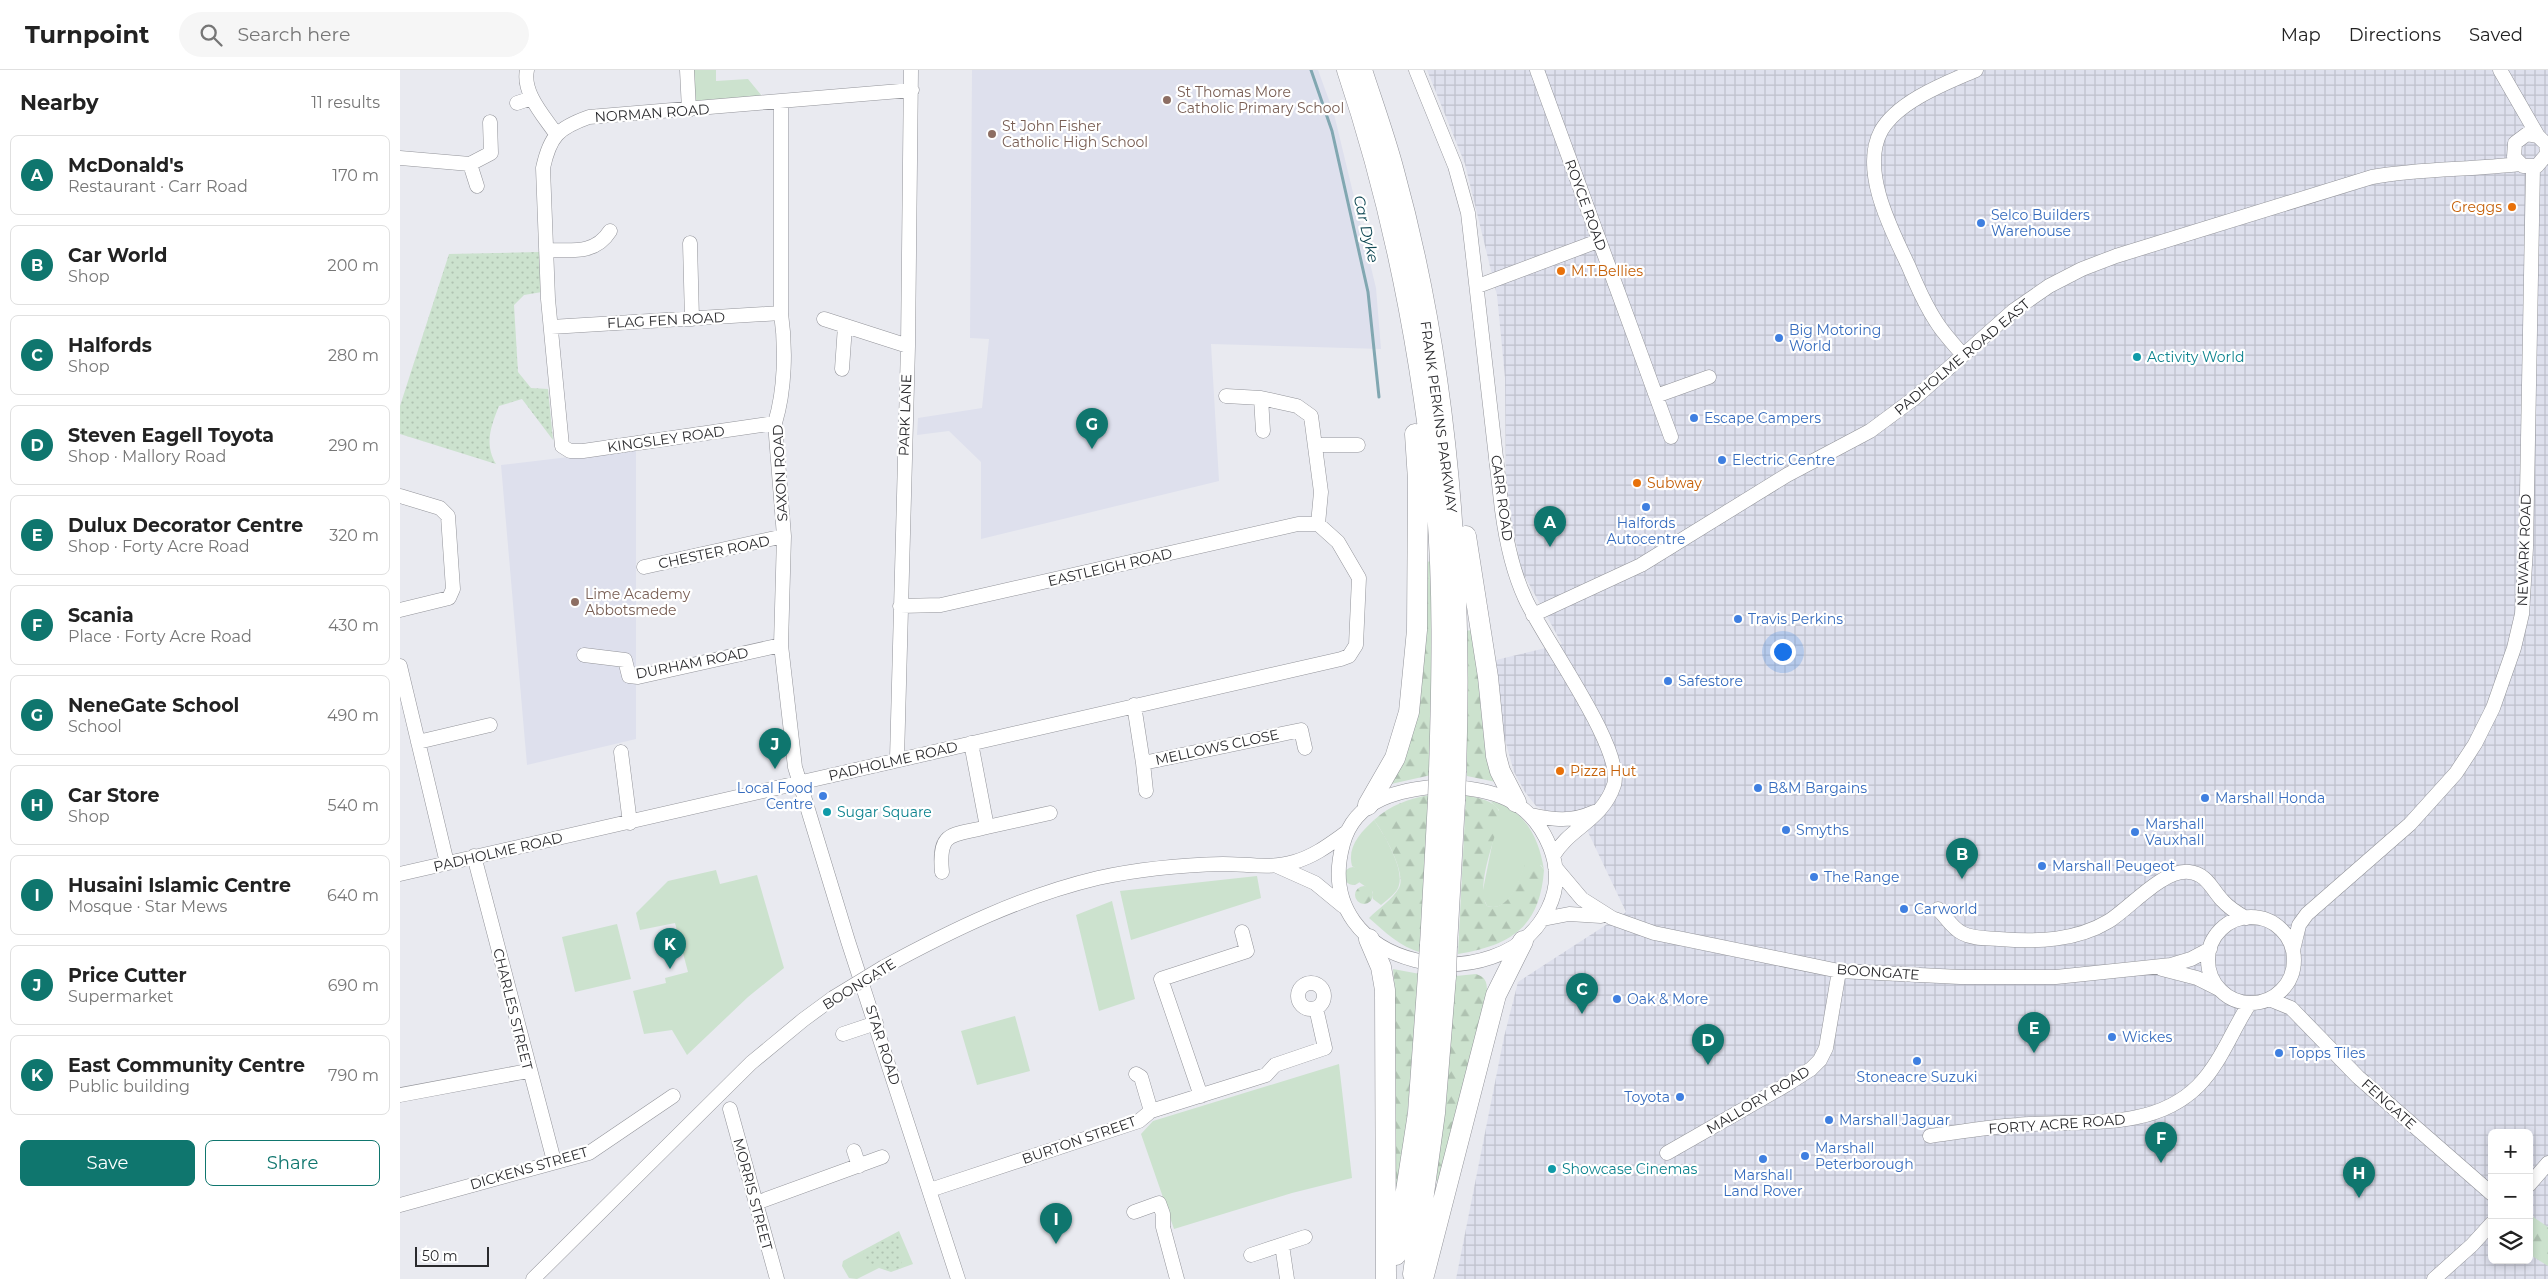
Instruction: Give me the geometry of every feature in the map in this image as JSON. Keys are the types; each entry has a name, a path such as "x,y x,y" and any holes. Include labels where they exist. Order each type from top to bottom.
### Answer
{"highway":[{"name":"FRANK PERKINS PARKWAY","path":"1347,70 1386,208 1410,318 1435,487 1452,535 1454,556 1442,681 1448,771 1437,975"},
{"name":"FRANK PERKINS PARKWAY","path":"1362,70 1394,172 1419,277 1437,375 1447,454 1460,494 1452,535"},
{"path":"1368,806 1395,758 1408,712 1417,630 1418,480 1413,406 1389,256 1386,208"},
{"path":"1452,535 1454,556 1488,677 1496,756 1500,771 1516,802"},
{"path":"1369,939 1381,967 1385,990 1386,1279"},
{"path":"1423,1279 1496,995 1523,942"},
{"path":"1392,1279 1437,975"},
{"path":"1412,1279 1435,1113 1437,975"}],"street":[{"path":"527,70 526,75 532,98 556,134 548,147 543,168 551,327"},
{"path":"687,70 688,110"},
{"name":"PARK LANE","path":"897,760 908,346 911,70"},
{"name":"CARR ROAD","path":"1416,70 1455,166 1468,213 1506,538 1516,576 1533,615 1598,724 1612,756 1614,785 1606,801 1590,821 1567,838 1554,861"},
{"name":"ROYCE ROAD","path":"1537,70 1671,437"},
{"path":"1963,355 1939,326 1925,303 1888,222 1877,187 1875,150 1882,131 1906,106 1933,89 1976,70"},
{"path":"2500,70 2545,149"},
{"name":"NORMAN ROAD","path":"556,134 569,124 589,117 912,90"},
{"path":"517,104 532,98"},
{"name":"SAXON ROAD","path":"781,102 781,313 784,332 780,406 776,423 784,536 781,645 795,767 799,783"},
{"path":"2518,104 2520,117 2514,157 2526,166"},
{"path":"400,158 470,164 490,153 490,122"},
{"name":"PADHOLME ROAD EAST","path":"1533,615 1641,565 1787,475 1870,431 1916,397 2013,311 2049,286 2082,269 2116,256 2372,177 2413,170 2481,168 2526,166 2545,149 2527,134 2500,158 2481,168"},
{"path":"470,164 477,186"},
{"name":"NEWARK ROAD","path":"2293,950 2297,931 2306,914 2410,824 2456,773 2475,744 2493,708 2514,648 2522,614 2526,548 2526,166"},
{"path":"546,250 588,250 604,240 610,231"},
{"path":"1478,286 1598,241"},
{"path":"690,243 692,319"},
{"name":"FLAG FEN ROAD","path":"551,327 781,313"},
{"path":"824,319 908,346"},
{"path":"842,369 845,326"},
{"name":"KINGSLEY ROAD","path":"551,327 561,440 567,450 582,451 776,423"},
{"path":"1656,396 1709,376"},
{"path":"1226,396 1261,398 1298,406 1311,416 1321,492 1318,524"},
{"path":"1261,398 1263,431"},
{"path":"1316,445 1358,445"},
{"path":"400,496 440,508 448,516 453,589 449,598 400,610"},
{"name":"EASTLEIGH ROAD","path":"900,606 941,605 1298,524 1318,524"},
{"name":"PADHOLME ROAD","path":"400,874 474,856 630,823 1134,705 1341,659 1354,651 1356,645 1359,578 1338,542 1318,524"},
{"name":"CHESTER ROAD","path":"644,567 784,536"},
{"name":"DURHAM ROAD","path":"584,654 625,660 629,676 638,677 781,645"},
{"path":"400,666 403,692 418,742 447,863"},
{"name":"MELLOWS CLOSE","path":"1134,705 1143,763 1300,730 1305,748"},
{"path":"418,742 490,725"},
{"path":"971,743 987,827"},
{"path":"621,752 630,823"},
{"path":"1143,763 1146,791"},
{"name":"STAR ROAD","path":"799,783 958,1279"},
{"path":"1443,786 1486,792 1516,802 1531,815 1546,837 1554,861 1555,889 1543,919 1523,942 1489,958 1458,963 1437,963 1403,956 1369,939 1344,907 1339,892 1338,876 1339,858 1347,832 1357,817 1368,806 1396,792 1443,786"},
{"path":"1531,815 1561,820 1577,819 1599,810"},
{"path":"942,872 940,850 944,841 951,836 1050,814"},
{"name":"BOONGATE","path":"1275,866 1310,856 1347,832"},
{"name":"CHARLES STREET","path":"474,856 528,1071 554,1162"},
{"name":"BOONGATE","path":"1554,861 1582,900 1612,918"},
{"name":"BOONGATE","path":"533,1279 751,1063 803,1020 833,998 884,967 990,914 1075,884 1152,869 1243,864 1275,866 1315,883 1344,907"},
{"path":"1938,908 1960,932 1974,937 2026,941 2063,938 2095,928 2124,911 2165,878 2186,871 2196,873 2212,886 2220,898 2232,910 2246,918"},
{"path":"2220,898 2221,930"},
{"name":"BOONGATE","path":"1543,919 1569,914 1587,914 1612,918 1654,933 1838,971 1960,977 2056,977 2149,968 2185,961 2210,949"},
{"name":"NEWARK ROAD","path":"2270,922 2283,922 2306,914"},
{"path":"2291,1008 2293,950 2288,938 2280,929 2270,922 2258,918 2246,918 2232,922 2221,930 2210,949 2210,970 2220,989 2233,999 2250,1003 2269,999 2279,994 2292,975"},
{"path":"1201,1096 1155,980 1247,950 1242,932"},
{"name":"BOONGATE","path":"2149,968 2174,971 2220,989"},
{"name":"MALLORY ROAD","path":"1667,1154 1786,1085 1820,1060 1826,1048 1838,971"},
{"path":"2233,999 2233,1029"},
{"name":"FENGATE","path":"2269,999 2291,1008 2358,1077 2488,1191"},
{"name":"FORTY ACRE ROAD","path":"1930,1136 2018,1124 2128,1119 2152,1114 2176,1104 2196,1088 2213,1067 2233,1029 2250,1003"},
{"name":"BURTON STREET","path":"930,1190 1138,1122 1151,1111 1266,1074 1274,1066 1325,1048 1316,1008"},
{"path":"843,1034 876,1023"},
{"path":"400,1095 528,1071"},
{"path":"1136,1074 1141,1077 1151,1111"},
{"name":"DICKENS STREET","path":"400,1205 589,1153 673,1096"},
{"name":"MORRIS STREET","path":"730,1109 776,1279"},
{"path":"854,1151 859,1166"},
{"path":"756,1203 882,1158"},
{"path":"2533,1180 2548,1163"},
{"path":"1134,1212 1160,1203 1163,1252 1177,1279"},
{"path":"2434,1279 2462,1256 2488,1227"},
{"path":"1252,1255 1305,1237"},
{"path":"1282,1245 1287,1279"}],"shaded area":[{"path":"972,70 1318,70 1334,114 1376,288 1381,349 1211,344 1219,481 981,539 981,462 949,431 917,435 918,418 982,408 989,339 970,338"},
{"path":"1427,70 2548,70 2548,1279 1456,1279 1504,1037 1518,982 1626,912 1579,813 1559,817 1536,806 1525,792 1514,772 1502,729 1496,660 1562,644 1522,571 1506,495 1505,378 1497,295 1465,164"},
{"name":"Lime Academy Abbotsmede","path":"636,449 636,739 527,765 501,465"}],"green space":[{"path":"689,70 716,70 716,81 748,79 766,101 690,108"},
{"path":"539,252 542,292 524,295 514,305 518,372 531,388 548,389 553,440 522,399 499,406 493,421 490,449 496,464 400,434 400,406 449,254"},
{"path":"1432,561 1431,775 1391,784 1426,562"},
{"path":"1473,630 1496,782 1467,776 1464,631"},
{"path":"1430,795 1422,953 1400,943 1369,918 1393,896 1399,888 1401,881 1393,853 1374,820 1400,803"},
{"path":"1466,795 1492,803 1501,816 1487,862 1483,887 1487,906 1495,907 1507,900 1516,886 1525,864 1538,862 1544,870 1536,906 1529,919 1519,930 1493,945 1458,954"},
{"path":"1490,801 1512,810 1521,817 1534,836 1544,870 1541,865 1526,864 1513,894 1502,905 1495,907 1487,906 1482,895 1499,810"},
{"path":"1374,820 1392,851 1400,878 1397,890 1381,905 1373,899 1373,892 1359,882 1360,871 1352,866 1351,859 1351,853 1356,841"},
{"path":"1353,867 1359,870 1362,876 1359,882 1353,885 1347,882 1344,876 1347,870"},
{"path":"716,870 720,884 757,875 784,968 748,997 687,1055 672,1030 644,1034 633,991 666,983 665,978 688,972 675,923 640,930 636,913 668,881"},
{"path":"1257,876 1261,898 1131,940 1120,891"},
{"path":"1360,886 1368,886 1373,891 1371,902 1360,904 1355,899 1355,891"},
{"path":"1112,901 1135,999 1099,1011 1076,915"},
{"path":"617,924 631,979 575,992 562,937"},
{"path":"1393,969 1420,974 1401,1184 1394,1184 1395,990"},
{"path":"1476,974 1485,980 1487,991 1440,1181 1433,1180 1456,976"},
{"path":"1015,1016 1030,1071 977,1085 961,1031"},
{"path":"1339,1064 1352,1178 1292,1193 1174,1229 1141,1134 1153,1121"},
{"path":"2533,1217 2548,1227 2548,1266 2533,1257"},
{"path":"899,1231 913,1264 891,1272 879,1268 857,1279 849,1278 842,1266 843,1261"},
{"path":"896,1234 899,1238 902,1268 885,1270 881,1265 872,1266 867,1264 863,1255 865,1250 878,1246 879,1243 893,1238"}],"waterway":[{"name":"Car Dyke","path":"1311,70 1332,131 1368,292 1379,397"}],"place":[{"name":"St Thomas More Catholic Primary School","path":"1167,100"},
{"name":"St John Fisher Catholic High School","path":"992,134"},
{"name":"Greggs","path":"2512,207"},
{"name":"Selco Builders Warehouse","path":"1981,223"},
{"name":"M.T.Bellies","path":"1561,271"},
{"name":"Big Motoring World","path":"1779,338"},
{"name":"Activity World","path":"2137,357"},
{"name":"Escape Campers","path":"1694,418"},
{"name":"NeneGate School","path":"1092,449"},
{"name":"Electric Centre","path":"1722,460"},
{"name":"Subway","path":"1637,483"},
{"name":"Halfords Autocentre","path":"1646,507"},
{"name":"McDonald's","path":"1550,547"},
{"name":"Lime Academy Abbotsmede","path":"575,602"},
{"name":"Travis Perkins","path":"1738,619"},
{"name":"Safestore","path":"1668,681"},
{"name":"Price Cutter","path":"775,769"},
{"name":"Pizza Hut","path":"1560,771"},
{"name":"B&M Bargains","path":"1758,788"},
{"name":"Local Food Centre","path":"823,796"},
{"name":"Marshall Honda","path":"2205,798"},
{"name":"Sugar Square","path":"827,812"},
{"name":"Smyths","path":"1786,830"},
{"name":"Marshall Vauxhall","path":"2135,832"},
{"name":"Marshall Peugeot","path":"2042,866"},
{"name":"The Range","path":"1814,877"},
{"name":"Car World","path":"1962,879"},
{"name":"Carworld","path":"1904,909"},
{"name":"East Community Centre","path":"670,969"},
{"name":"Oak & More","path":"1617,999"},
{"name":"Halfords","path":"1582,1014"},
{"name":"Wickes","path":"2112,1037"},
{"name":"Dulux Decorator Centre","path":"2034,1053"},
{"name":"Topps Tiles","path":"2279,1053"},
{"name":"Stoneacre Suzuki","path":"1917,1061"},
{"name":"Steven Eagell Toyota","path":"1708,1065"},
{"name":"Toyota","path":"1680,1097"},
{"name":"Marshall Jaguar","path":"1829,1120"},
{"name":"Marshall Peterborough","path":"1805,1156"},
{"name":"Marshall Land Rover","path":"1763,1159"},
{"name":"Scania","path":"2161,1163"},
{"name":"Showcase Cinemas","path":"1552,1169"},
{"name":"Car Store","path":"2359,1198"},
{"name":"Husaini Islamic Centre","path":"1056,1244"}]}
